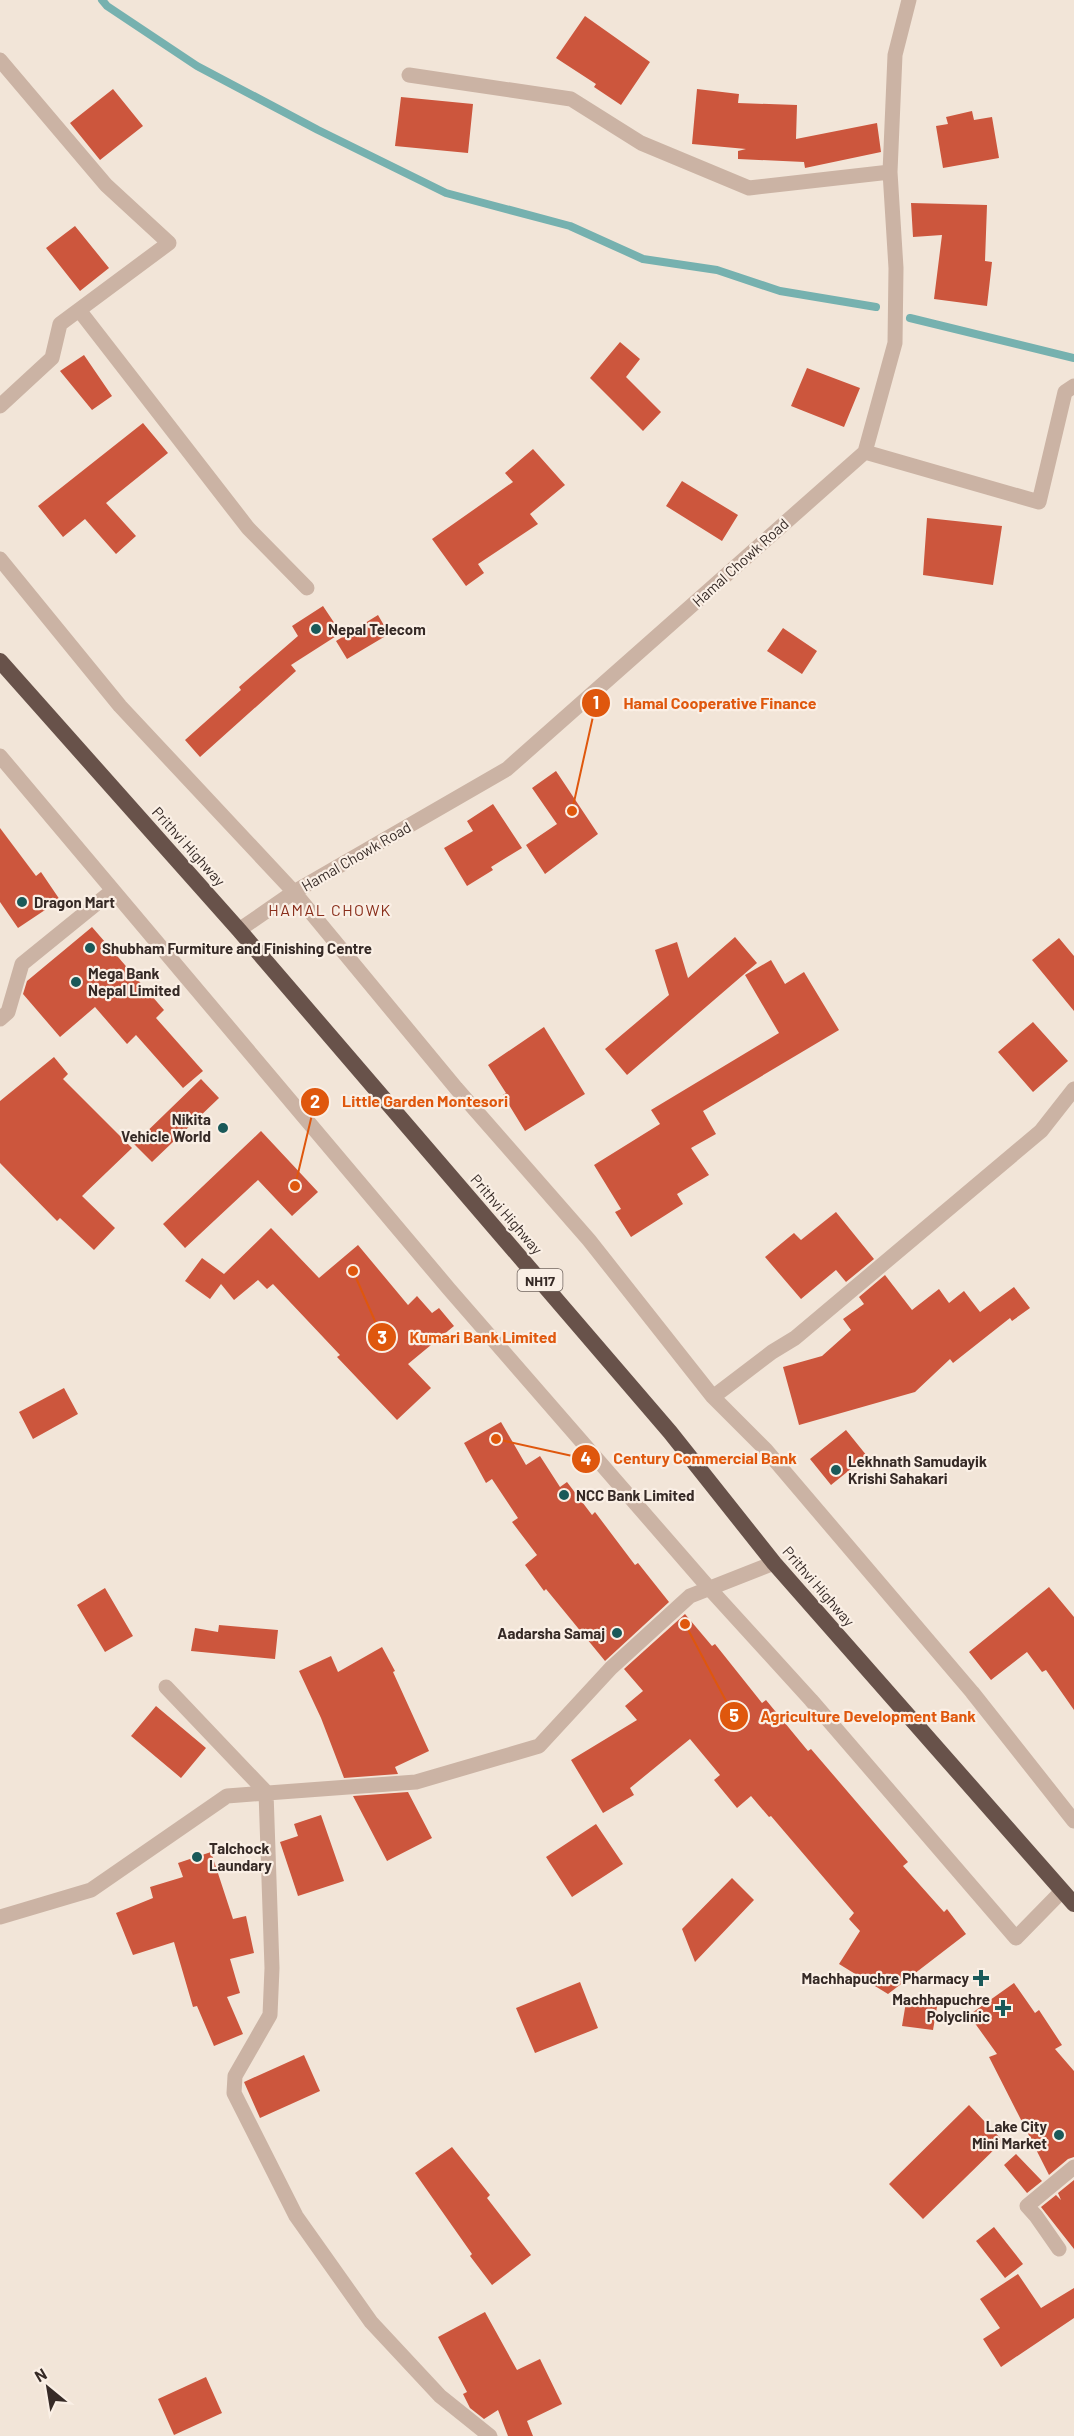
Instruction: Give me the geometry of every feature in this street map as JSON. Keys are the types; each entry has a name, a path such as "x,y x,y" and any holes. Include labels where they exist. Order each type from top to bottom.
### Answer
{"highway":[{"name":"Prithvi Highway","path":"0,662 239,930 670,1432 774,1563 1074,1904"}],"street":[{"path":"909,0 895,55 890,172 896,268 895,343 865,452 1039,502 1065,392 1074,386"},
{"path":"0,60 106,185 169,243 60,324 52,358 0,406"},
{"path":"409,75 571,99 641,143 750,188 890,172"},
{"path":"79,310 248,528 307,588"},
{"name":"Hamal Chowk Road","path":"239,930 294,892 507,769 865,452"},
{"path":"0,559 120,706 294,892 456,1088 589,1240 714,1397 766,1450 942,1656 1074,1821"},
{"path":"0,756 449,1289 709,1588 811,1700 1016,1938 1062,1891"},
{"path":"0,1019 8,1012 22,964 112,891"},
{"path":"714,1397 772,1352 795,1338 1041,1131 1074,1089"},
{"path":"0,1917 91,1890 227,1796 416,1782 539,1746 611,1668 690,1596 774,1563"},
{"path":"166,1687 266,1792 272,1968 270,2015 235,2076 234,2093 296,2216 371,2322 440,2396 490,2436"},
{"path":"1059,2249 1027,2206 1074,2167"}],"building":[{"path":"585,16 650,62 621,105 594,87 596,84 556,58"},
{"path":"113,89 143,126 100,160 70,123"},
{"path":"697,89 739,94 738,103 797,105 796,139 877,123 881,152 805,168 804,162 738,159 738,151 746,149 692,144"},
{"path":"401,97 473,104 468,153 395,146"},
{"path":"972,111 974,120 992,117 999,158 943,168 936,126 948,124 946,117"},
{"path":"911,203 987,205 985,261 992,262 987,306 934,299 942,235 913,237"},
{"path":"75,226 109,268 80,291 46,248"},
{"path":"620,342 640,359 626,377 661,412 643,431 590,378"},
{"path":"84,355 112,396 92,410 60,371"},
{"path":"807,368 860,388 844,427 791,406"},
{"path":"143,423 168,453 106,503 136,536 116,554 85,519 63,537 38,506"},
{"path":"533,449 565,485 530,514 538,524 478,564 484,573 466,586 432,539 513,482 505,473"},
{"path":"682,481 738,515 722,541 666,506"},
{"path":"927,518 1002,526 993,585 923,575"},
{"path":"323,606 341,633 291,665 296,671 200,757 185,740 241,690 239,687 298,636 292,626"},
{"path":"378,615 389,634 347,659 336,641"},
{"path":"783,628 817,651 802,674 767,651"},
{"path":"556,771 598,834 545,874 526,845 557,824 532,788"},
{"path":"493,804 522,848 491,867 493,870 467,886 444,848 473,831 467,821"},
{"path":"0,828 36,876 41,872 60,900 18,928 0,902"},
{"path":"92,927 164,1010 156,1018 203,1071 183,1088 136,1035 127,1044 95,1007 60,1037 23,994 27,981"},
{"path":"735,937 757,963 627,1075 605,1049 669,995 655,950 677,942 688,978"},
{"path":"1059,938 1074,956 1074,1011 1032,960"},
{"path":"771,960 785,984 804,972 839,1030 703,1111 716,1134 691,1148 709,1175 677,1194 683,1204 631,1237 615,1212 621,1209 594,1165 660,1124 651,1110 779,1033 745,975"},
{"path":"1033,1022 1068,1061 1033,1092 998,1052"},
{"path":"544,1027 585,1094 525,1131 503,1095 506,1093 488,1065"},
{"path":"54,1057 68,1074 63,1079 132,1148 82,1196 115,1228 94,1250 60,1218 57,1221 0,1163 0,1101"},
{"path":"201,1079 219,1098 152,1162 134,1144"},
{"path":"261,1131 318,1192 292,1216 258,1180 185,1248 163,1224"},
{"path":"836,1212 874,1259 846,1282 836,1270 801,1299 765,1257 794,1233 801,1240"},
{"path":"271,1228 319,1278 358,1245 408,1305 417,1296 432,1313 439,1308 454,1326 408,1364 431,1388 397,1420 337,1357 340,1355 273,1284 267,1289 258,1280 234,1300 221,1284 210,1299 185,1281 202,1258 224,1274"},
{"path":"885,1275 912,1310 939,1289 949,1303 964,1291 980,1312 1014,1287 1030,1308 1012,1321 1010,1318 953,1363 950,1359 915,1392 799,1425 783,1367 822,1356 851,1330 843,1319 864,1304 859,1297"},
{"path":"64,1388 78,1414 33,1439 19,1412"},
{"path":"501,1422 526,1465 540,1456 560,1487 567,1482 592,1515 595,1512 635,1565 638,1563 669,1602 605,1661 546,1589 544,1591 525,1565 537,1555 512,1522 518,1518 492,1479 486,1483 464,1443"},
{"path":"846,1430 867,1456 831,1485 810,1459"},
{"path":"1049,1587 1074,1617 1074,1710 1046,1670 1042,1672 1027,1652 991,1680 969,1652"},
{"path":"105,1588 133,1636 105,1652 77,1605"},
{"path":"685,1614 712,1646 715,1644 762,1703 766,1700 808,1751 811,1749 908,1862 903,1866 944,1912 947,1909 966,1934 888,1994 839,1964 860,1931 849,1919 854,1913 751,1796 737,1808 714,1780 720,1775 690,1739 630,1788 634,1795 603,1813 571,1760 637,1720 625,1706 643,1691 624,1669"},
{"path":"219,1625 278,1630 275,1659 191,1651 195,1628 218,1632"},
{"path":"382,1647 395,1671 393,1672 429,1751 395,1767 398,1774 344,1778 321,1718 299,1671 331,1656 338,1672"},
{"path":"156,1706 206,1748 181,1778 131,1736"},
{"path":"408,1792 432,1838 387,1861 353,1796"},
{"path":"321,1815 344,1881 298,1896 280,1842 298,1836 294,1824"},
{"path":"596,1824 623,1864 572,1897 546,1857"},
{"path":"211,1852 233,1919 246,1916 254,1953 230,1959 240,1993 227,1997 243,2034 214,2046 197,2006 193,2007 174,1942 133,1955 116,1913 153,1898 150,1887 183,1877 178,1863"},
{"path":"732,1878 754,1900 695,1962 682,1929"},
{"path":"580,1982 598,2028 535,2053 516,2008"},
{"path":"1014,1983 1035,2013 1039,2010 1062,2045 1055,2049 1074,2071 1074,2157 1068,2159 1049,2175 989,2057 997,2054 969,2015"},
{"path":"907,1996 938,2001 933,2030 902,2026"},
{"path":"304,2055 320,2091 260,2118 244,2082"},
{"path":"969,2105 1003,2141 923,2219 889,2184"},
{"path":"452,2147 490,2195 487,2198 531,2255 492,2285 415,2173"},
{"path":"1016,2154 1042,2181 1027,2193 1004,2165"},
{"path":"1074,2180 1074,2249 1041,2207 1056,2195 1061,2200 1058,2193"},
{"path":"994,2227 1023,2264 1005,2278 976,2241"},
{"path":"1018,2274 1041,2308 1074,2288 1074,2318 1001,2367 983,2339 1000,2328 980,2299"},
{"path":"485,2312 517,2370 540,2359 562,2404 527,2421 533,2436 508,2436 498,2410 484,2419 470,2408 463,2394 467,2392 438,2337"},
{"path":"206,2377 222,2413 174,2435 158,2399"}],"waterway":[{"path":"102,0 107,6 197,66 318,130 446,193 570,226 643,259 717,270 780,291 876,307"},
{"path":"910,318 1074,358"}],"place":[{"name":"Nepal Telecom","path":"316,629"},
{"name":"Hamal Cooperative Finance","path":"572,811"},
{"name":"Dragon Mart","path":"22,902"},
{"name":"Shubham Furmiture and Finishing Centre","path":"90,948"},
{"name":"Mega Bank Nepal Limited","path":"76,982"},
{"name":"Nikita Vehicle World","path":"223,1128"},
{"name":"Little Garden Montesori","path":"295,1186"},
{"name":"Kumari Bank Limited","path":"353,1271"},
{"name":"Century Commercial Bank","path":"496,1439"},
{"name":"Lekhnath Samudayik Krishi Sahakari","path":"836,1470"},
{"name":"NCC Bank Limited","path":"564,1495"},
{"name":"Agriculture Development Bank","path":"685,1624"},
{"name":"Aadarsha Samaj","path":"617,1633"},
{"name":"Talchock Laundary","path":"197,1857"},
{"name":"Machhapuchre Pharmacy","path":"981,1978"},
{"name":"Machhapuchre Polyclinic","path":"1003,2008"},
{"name":"Lake City Mini Market","path":"1059,2135"}],"district":[{"name":"HAMAL CHOWK","path":"330,909"}]}
